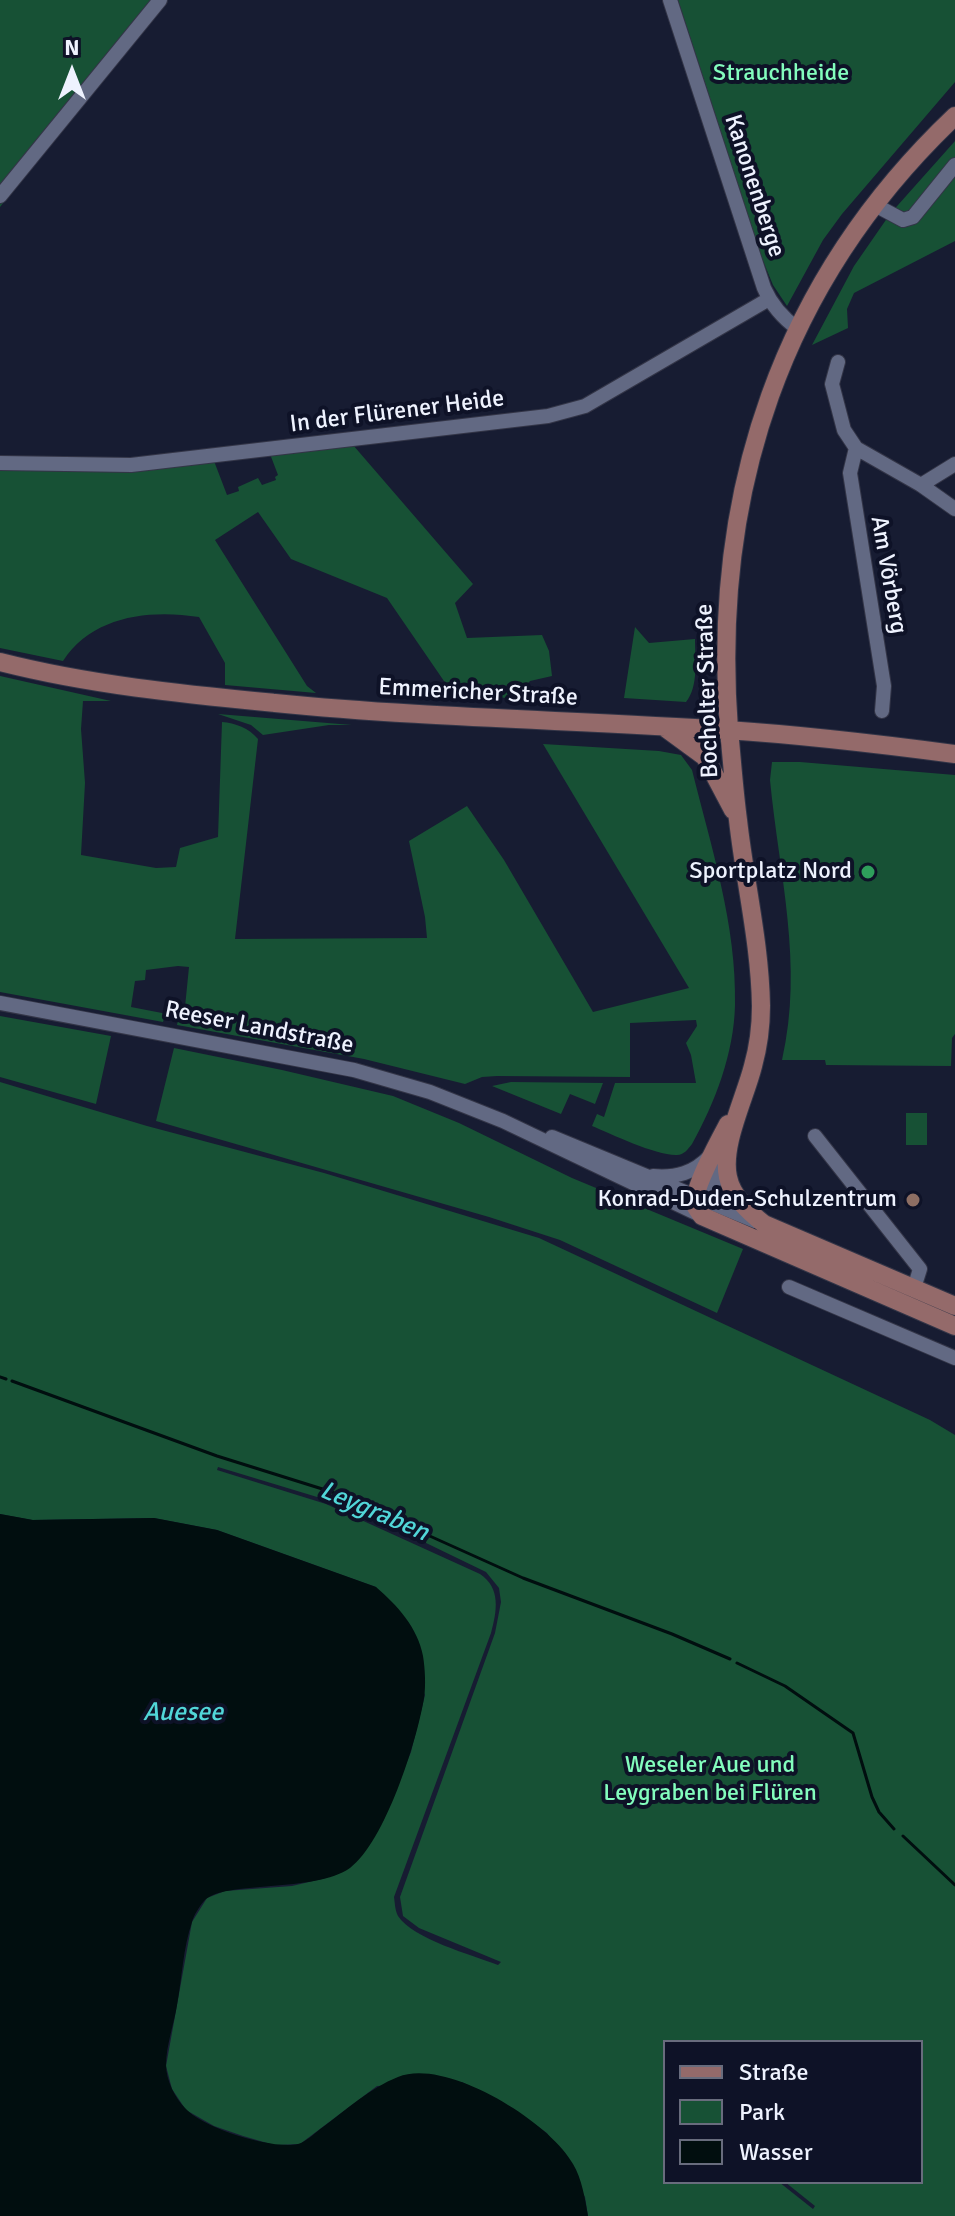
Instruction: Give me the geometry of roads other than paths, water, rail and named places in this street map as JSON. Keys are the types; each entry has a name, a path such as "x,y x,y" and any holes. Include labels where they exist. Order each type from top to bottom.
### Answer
{"main road":[{"name":"Bocholter Straße","path":"697,1206 754,1063 761,1012 760,961 737,819 729,730 726,621 730,561 740,502 762,417 778,372 827,274 875,205 917,154 955,116"},
{"name":"Emmericher Straße","path":"0,662 178,694 300,706 729,730 955,754"},
{"path":"664,726 705,757 737,819"},
{"path":"720,1154 733,1192 749,1212 764,1224"},
{"name":"Reeser Landstraße","path":"697,1206 955,1326"},
{"name":"Reeser Landstraße","path":"764,1224 955,1306"}],"street":[{"path":"0,196 160,0"},
{"name":"Kanonenberge","path":"670,0 769,299 798,329"},
{"path":"875,205 903,220 913,217 955,165"},
{"name":"In der Flürener Heide","path":"0,463 131,465 548,416 585,406 769,299"},
{"path":"838,362 832,384 844,430 856,448 921,485 955,509"},
{"name":"Am Vörberg","path":"856,448 850,473 884,686 882,711"},
{"path":"921,485 955,464"},
{"name":"Reeser Landstraße","path":"0,1003 354,1070 430,1092 697,1206 764,1224"},
{"name":"Reeser Landstraße","path":"503,1121 576,1145 645,1175 697,1206"},
{"path":"815,1136 920,1269 914,1288"},
{"path":"645,1175 668,1177 686,1173 720,1154"},
{"path":"789,1287 955,1358"}],"water":[{"name":"Auesee","path":"0,1514 33,1520 154,1518 217,1530 376,1587 399,1609 420,1646 425,1688 407,1764 387,1814 363,1855 350,1868 334,1876 293,1884 230,1890 204,1901 194,1917 187,1942 166,2058 169,2083 185,2108 206,2123 256,2141 287,2145 304,2141 368,2093 398,2077 418,2073 442,2076 495,2097 543,2130 561,2147 576,2170 588,2216 0,2216"}],"waterway":[{"path":"0,1377 6,1379"},
{"name":"Leygraben","path":"12,1381 217,1456 332,1492 523,1578 730,1659"},
{"name":"Leygraben","path":"737,1663 785,1686 853,1733 872,1797 879,1812 894,1829"},
{"name":"Leygraben","path":"903,1836 955,1885"}],"place":[{"name":"Sportplatz Nord","path":"868,872"},
{"name":"Konrad-Duden-Schulzentrum","path":"913,1200"}],"park label":[{"name":"Strauchheide","path":"781,74"},
{"name":"Weseler Aue und Leygraben bei Flüren","path":"710,1780"}]}
